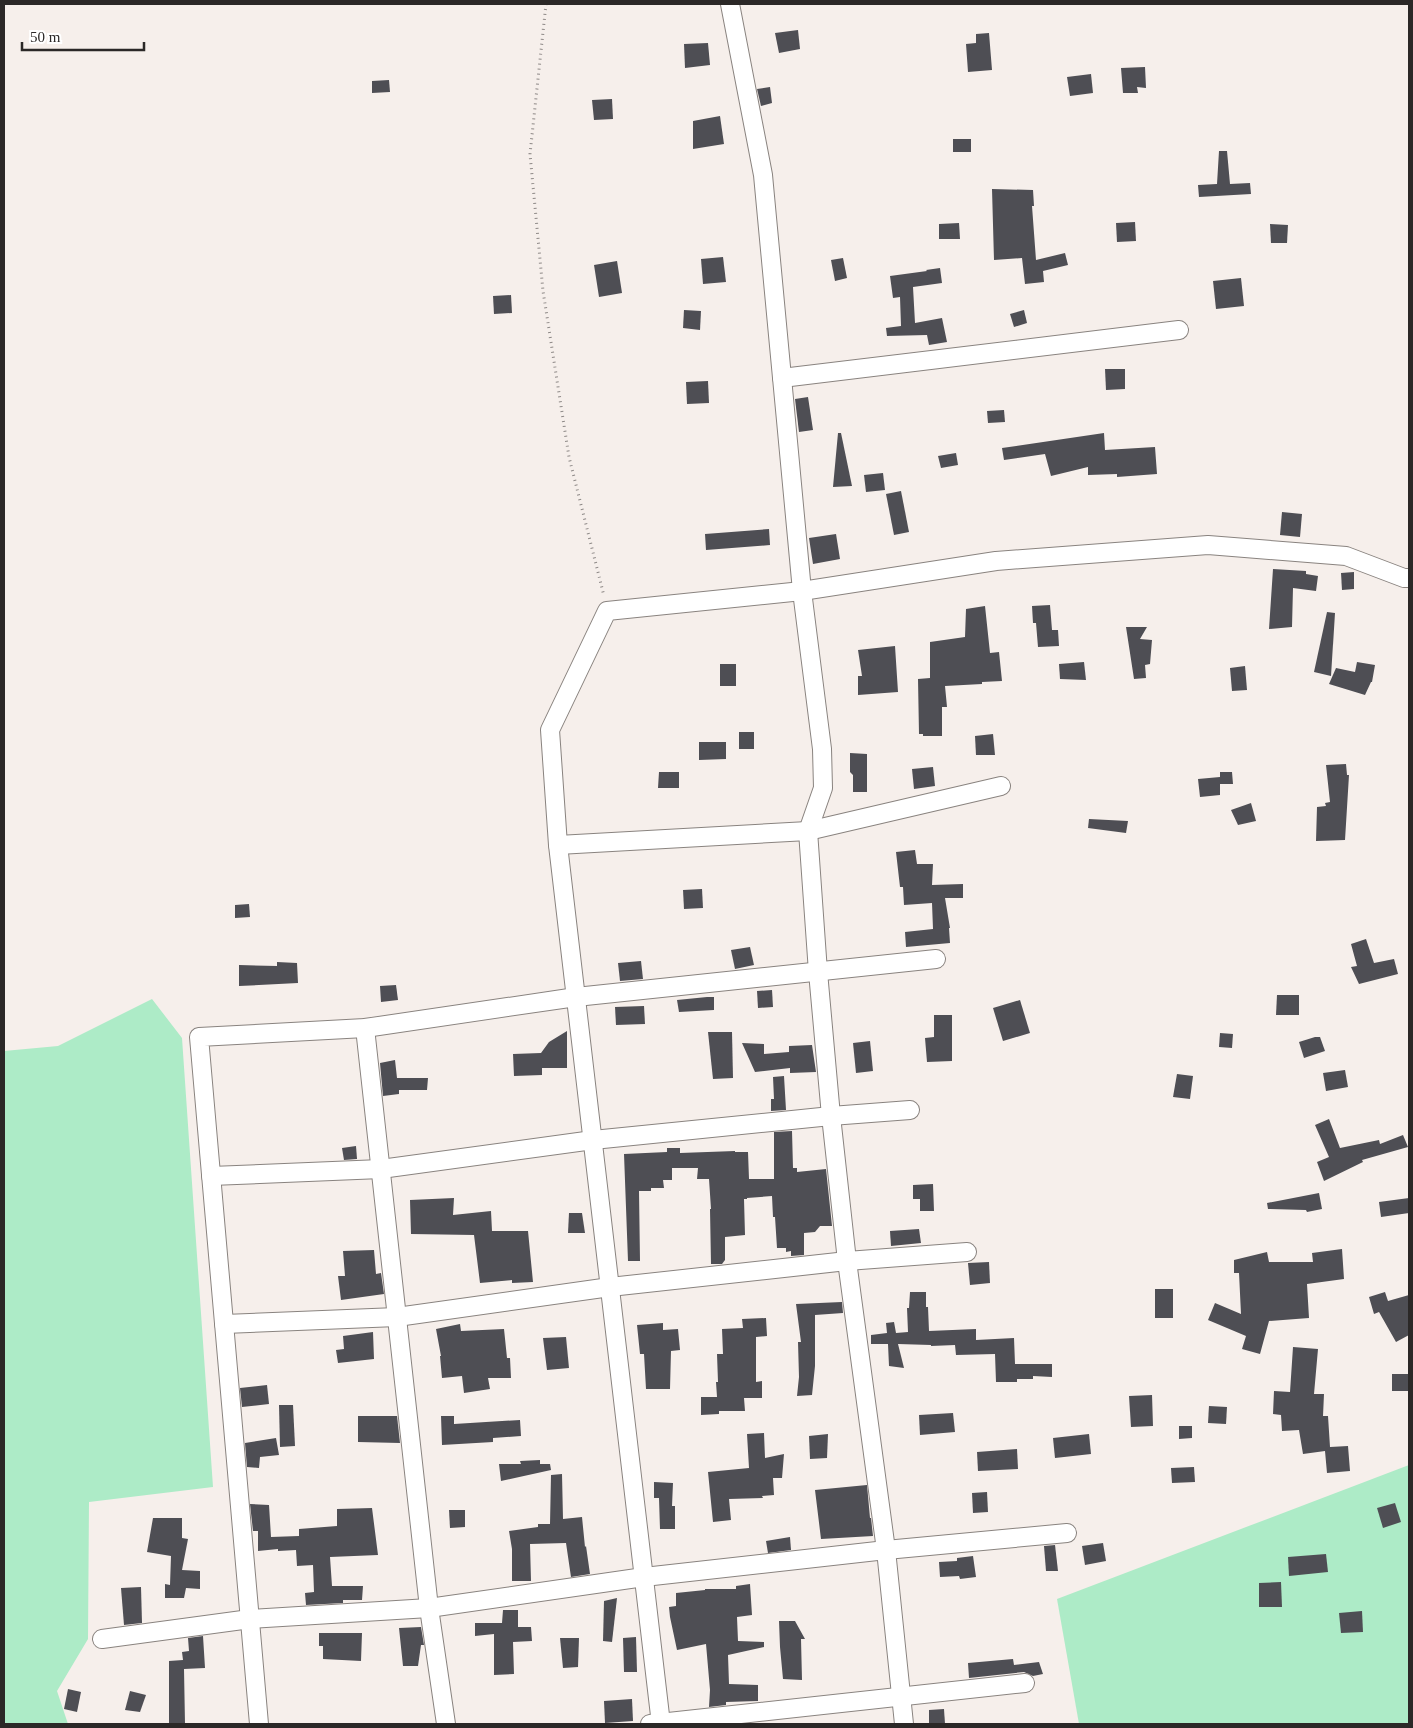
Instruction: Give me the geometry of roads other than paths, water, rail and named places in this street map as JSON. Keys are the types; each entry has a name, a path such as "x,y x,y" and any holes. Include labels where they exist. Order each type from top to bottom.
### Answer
{"street":[{"path":"730,4 763,175 802,592 822,759 823,788 808,831 831,1116 847,1261 886,1550 904,1724"},
{"path":"782,378 1179,330"},
{"path":"1025,1683 901,1695 657,1724 644,1577 558,845 550,730 608,611 802,592 996,561 1208,545 1346,556 1404,578 1409,578"},
{"path":"558,845 808,831 1000,786"},
{"path":"259,1724 200,1036 365,1028 576,997 936,959"},
{"path":"365,1028 429,1608 446,1724"},
{"path":"211,1176 381,1169 593,1140 910,1110"},
{"path":"224,1324 397,1317 610,1286 847,1261 967,1252"},
{"path":"102,1639 250,1619 429,1608 644,1577 886,1550 1067,1533"}]}
